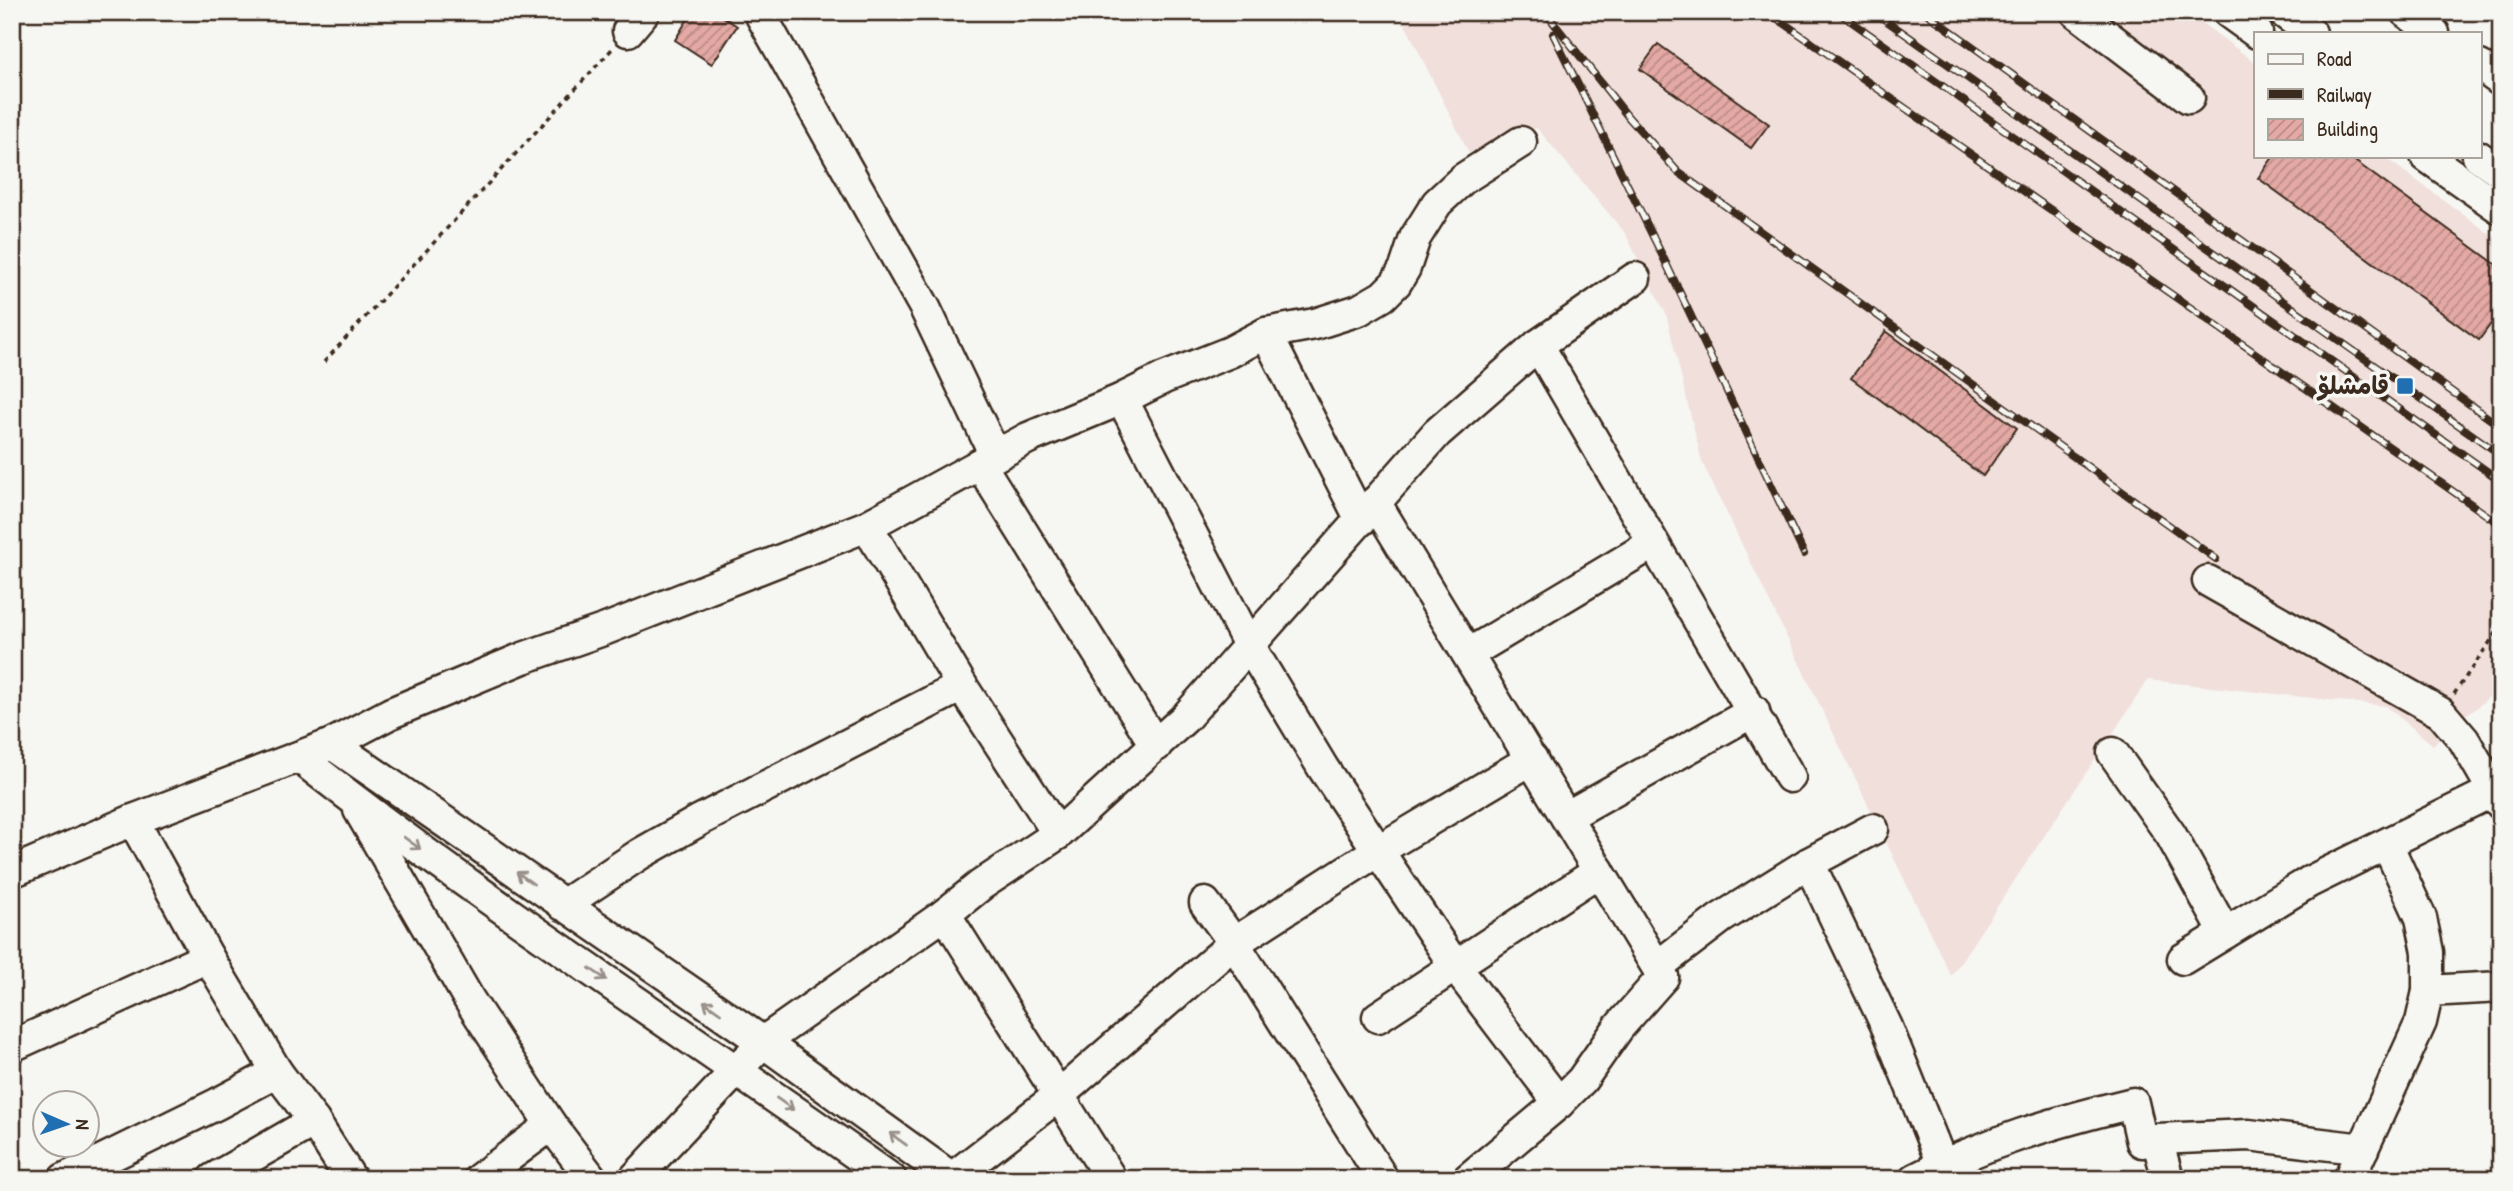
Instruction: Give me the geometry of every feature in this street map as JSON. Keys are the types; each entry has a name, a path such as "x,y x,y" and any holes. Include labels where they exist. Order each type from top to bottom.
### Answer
{"street":[{"path":"759,12 925,308 988,459 1156,746"},
{"path":"2228,12 2256,32"},
{"path":"2283,12 2310,32"},
{"path":"2406,12 2433,32"},
{"path":"2081,14 2189,98"},
{"path":"2482,67 2501,81"},
{"path":"12,872 133,820 332,744 391,713 523,658 606,629 867,526 1028,438 1230,352 1266,333 1315,324 1359,310 1382,296 1396,283 1415,238 1437,203 1463,179 1521,142"},
{"path":"2430,158 2501,209"},
{"path":"2481,158 2501,173"},
{"path":"634,1179 763,1042 1058,834 1156,746 1185,718 1437,433 1538,345 1635,278"},
{"path":"1266,333 1368,511 1468,654 1663,977"},
{"path":"1538,345 1652,544 1754,711 1790,777"},
{"path":"1122,399 1249,645 1324,768 1455,966 1559,1103"},
{"path":"867,526 962,685 1058,834"},
{"path":"1468,654 1652,544"},
{"path":"2183,959 2309,882 2387,844 2497,798 2464,740 2441,713 2208,581"},
{"path":"563,905 640,854 701,820 962,685"},
{"path":"1566,817 1754,711"},
{"path":"332,744 763,1042 953,1179 1058,1096 1234,943 1379,850 1532,759"},
{"path":"2113,753 2171,835 2225,933"},
{"path":"299,757 500,906 891,1179"},
{"path":"354,800 470,1002 551,1125 592,1179"},
{"path":"133,820 208,957 277,1072 314,1121 351,1179"},
{"path":"1663,977 1658,966 1721,918 1809,863 1873,829"},
{"path":"2349,1179 2421,1022 2428,991 2428,952 2421,918 2387,844"},
{"path":"1809,863 1886,1027 1944,1172"},
{"path":"1378,1017 1599,871"},
{"path":"1205,903 1234,943 1382,1179"},
{"path":"945,914 1111,1179"},
{"path":"12,1046 208,957"},
{"path":"1468,1179 1559,1103 1581,1080 1619,1027 1663,977"},
{"path":"2428,991 2501,987"},
{"path":"64,1179 277,1072"},
{"path":"1915,1179 1944,1172 2052,1123 2133,1103 2142,1142 2249,1135 2363,1149"},
{"path":"213,1179 314,1121"},
{"path":"479,1179 551,1125"},
{"path":"2157,1139 2168,1179"}],"path":[{"path":"324,362 636,22"},
{"path":"2465,676 2501,626"}],"shaded area":[{"path":"1399,12 2187,12 2254,62 2254,158 2386,158 2501,242 2501,645 2489,662 2501,678 2501,686 2474,710 2457,719 2433,745 2386,706 2148,680 1951,976 1702,462 1666,314 1625,233 1537,128 1469,153"}],"building":[{"path":"692,12 716,12 737,26 712,64 675,40"},
{"path":"1658,44 1769,124 1751,148 1640,69"},
{"path":"2273,158 2351,158 2501,268 2501,310 2479,340 2258,178"},
{"path":"1886,331 2017,428 1983,476 1851,378"}],"railway":[{"path":"1545,12 1629,118 1678,172 2216,559"},
{"path":"1768,12 2501,525"},
{"path":"1838,12 2501,481"},
{"path":"1874,12 2501,455"},
{"path":"1925,12 2501,427"},
{"path":"1553,34 1664,259 1804,554"}],"place":[{"name":"قامشلۆ","path":"2405,386"}]}
